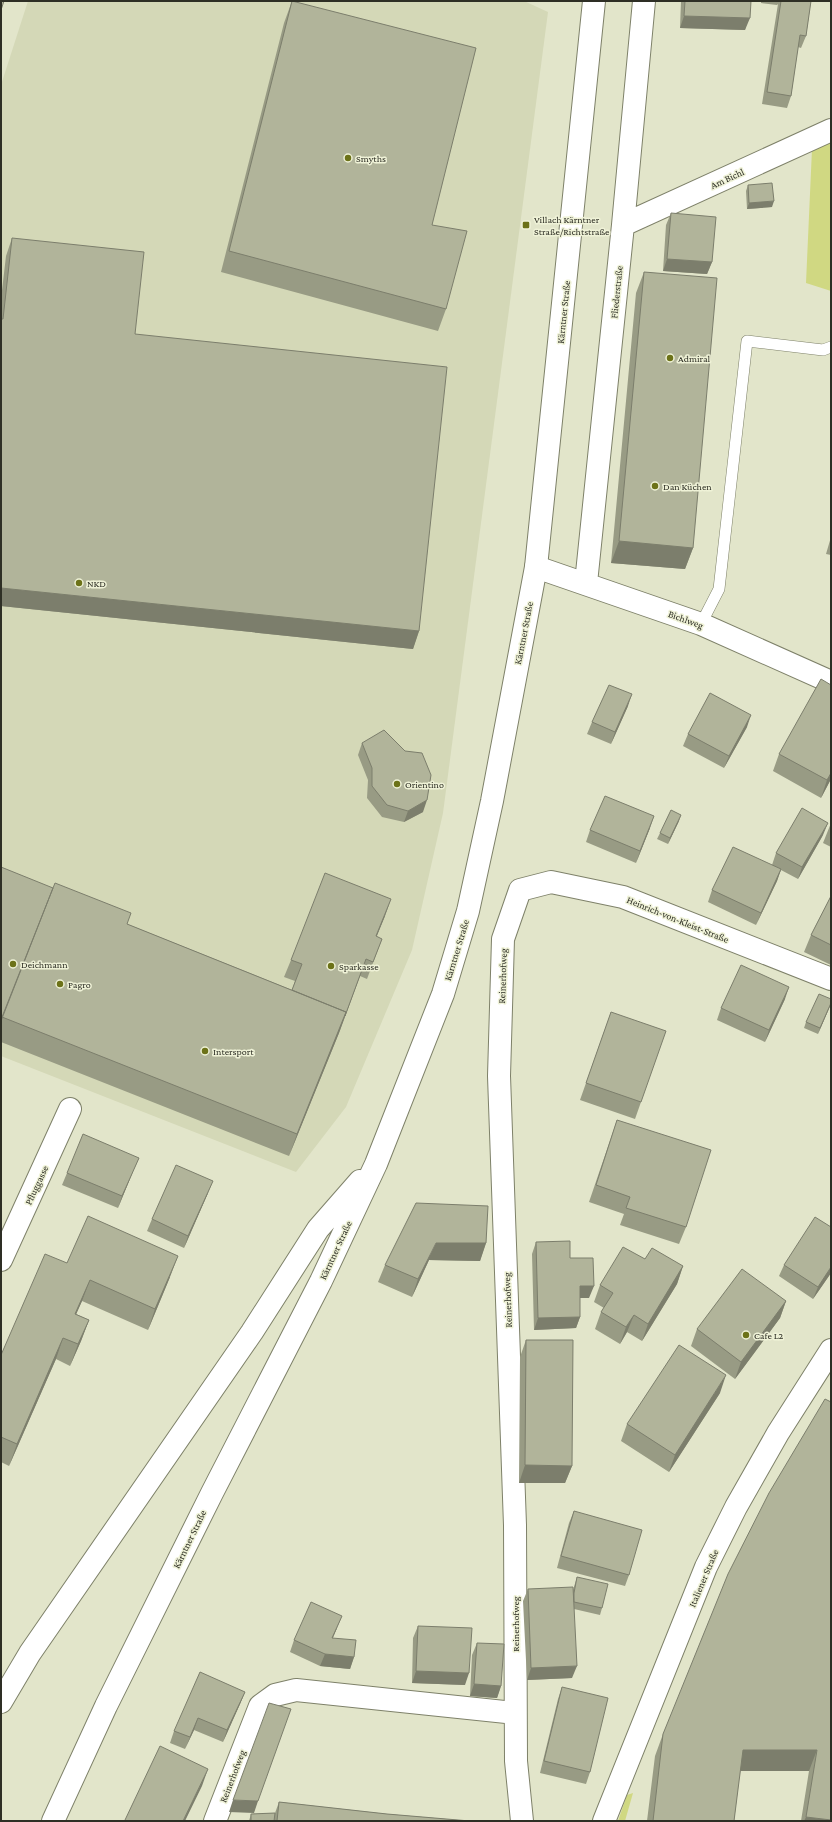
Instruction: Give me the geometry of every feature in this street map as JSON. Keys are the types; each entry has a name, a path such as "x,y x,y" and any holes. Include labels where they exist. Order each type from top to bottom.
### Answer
{"street":[{"name":"Kärntner Straße","path":"53,1821 106,1706 212,1493 321,1281 376,1164 443,994 468,911 492,801 536,567 594,1"},
{"name":"Fliederstraße","path":"586,583 623,225 644,1"},
{"name":"Am Bichl","path":"623,225 831,130"},
{"name":"Bichlweg","path":"536,567 586,583 701,624 831,682"},
{"name":"Heinrich-von-Kleist-Straße","path":"520,890 551,882 623,897 831,979"},
{"name":"Reinerhofweg","path":"520,890 503,939 499,1076 515,1525 516,1761 522,1821"},
{"name":"Pfluggasse","path":"1,1260 70,1109"},
{"path":"1,1702 30,1653 252,1332 318,1229 376,1164"},
{"name":"Italiener Straße","path":"604,1821 706,1567 736,1507 774,1440 831,1350"},
{"name":"Reinerhofweg","path":"215,1821 260,1706 275,1695 296,1690 516,1713"}],"lane":[{"path":"701,624 719,589 747,341 823,350 831,347"}],"shaded area":[{"path":"28,1 524,1 548,12 443,813 412,950 346,1107 296,1172 1,1056 1,85"}],"green space":[{"path":"831,141 831,291 806,283 812,149"},
{"path":"633,1793 625,1821 618,1821 627,1795"}],"building":[{"path":"1,1 4,1 1,10"},
{"name":"Smyths","path":"292,1 476,48 432,225 467,231 446,309 229,251"},
{"path":"685,1 751,1 750,18 684,16"},
{"path":"781,1 811,1 806,36 800,35 791,96 767,92"},
{"path":"772,183 774,201 749,203 748,185"},
{"path":"671,213 716,217 712,262 667,259"},
{"path":"12,238 144,252 135,334 447,367 419,631 1,588 1,319 3,319"},
{"path":"644,272 717,278 693,548 619,541"},
{"path":"821,679 831,685 831,773 827,780 779,754"},
{"path":"609,685 632,694 615,732 592,722"},
{"path":"710,693 751,715 729,756 688,734"},
{"name":"Orientino","path":"384,730 405,751 422,753 431,775 427,800 408,811 387,805 372,786 372,768 362,743"},
{"path":"605,796 654,816 640,851 590,830"},
{"path":"802,808 828,823 802,867 776,853"},
{"path":"671,810 681,815 670,838 660,833"},
{"path":"733,847 781,869 761,913 712,890"},
{"name":"Deichmann","path":"1,867 53,888 1,1021"},
{"name":"Sparkasse","path":"325,873 391,899 376,936 382,939 373,962 366,959 345,1016 346,1012 292,990 302,964 291,960"},
{"path":"55,883 131,913 127,924 346,1012 297,1134 2,1017"},
{"path":"831,896 831,945 811,935"},
{"path":"741,965 789,987 769,1030 721,1008"},
{"path":"819,994 831,999 831,1003 820,1028 806,1022"},
{"path":"611,1012 666,1031 641,1102 586,1083"},
{"path":"617,1120 711,1150 686,1227 626,1208 630,1197 596,1185"},
{"path":"83,1134 139,1158 122,1196 67,1173"},
{"path":"176,1165 213,1181 188,1236 152,1219"},
{"path":"416,1203 488,1206 486,1243 436,1243 418,1279 385,1265"},
{"path":"88,1216 178,1256 155,1309 90,1280 75,1314 89,1320 78,1344 63,1338 17,1444 1,1437 1,1355 45,1254 67,1263"},
{"path":"815,1217 831,1227 831,1267 818,1287 784,1265"},
{"path":"570,1241 570,1258 593,1258 594,1286 580,1286 580,1317 538,1318 536,1242"},
{"path":"623,1247 645,1259 652,1248 683,1266 648,1324 634,1315 626,1327 601,1312 613,1293 600,1285"},
{"path":"742,1269 786,1301 741,1362 697,1329"},
{"path":"526,1340 573,1340 572,1466 525,1465"},
{"path":"679,1345 726,1375 675,1455 627,1424"},
{"path":"825,1399 831,1402 831,1820 806,1817 817,1750 743,1750 734,1821 653,1821 663,1734 728,1574 769,1493"},
{"path":"574,1511 642,1530 629,1575 561,1556"},
{"path":"577,1577 608,1584 602,1608 574,1602"},
{"path":"573,1587 577,1666 531,1668 528,1589"},
{"path":"311,1602 342,1616 332,1638 356,1640 354,1657 325,1654 294,1640"},
{"path":"418,1626 472,1628 469,1673 416,1671"},
{"path":"477,1643 504,1644 501,1686 474,1684"},
{"path":"200,1672 245,1692 227,1730 198,1718 190,1737 174,1731"},
{"path":"562,1687 608,1698 590,1772 544,1761"},
{"path":"269,1703 291,1709 258,1801 233,1800"},
{"path":"160,1746 208,1769 183,1821 126,1821 125,1820"},
{"path":"279,1802 387,1814 470,1821 277,1821"},
{"path":"275,1813 274,1821 251,1821 251,1814"}],"place":[{"name":"Smyths","path":"348,158"},
{"name":"Villach Kärntner Straße/Richtstraße","path":"526,225"},
{"name":"Admiral","path":"670,358"},
{"name":"Dan Küchen","path":"655,486"},
{"name":"NKD","path":"79,583"},
{"name":"Orientino","path":"397,784"},
{"name":"Deichmann","path":"13,964"},
{"name":"Sparkasse","path":"331,966"},
{"name":"Pagro","path":"60,984"},
{"name":"Intersport","path":"205,1051"},
{"name":"Cafe L2","path":"746,1335"}]}
